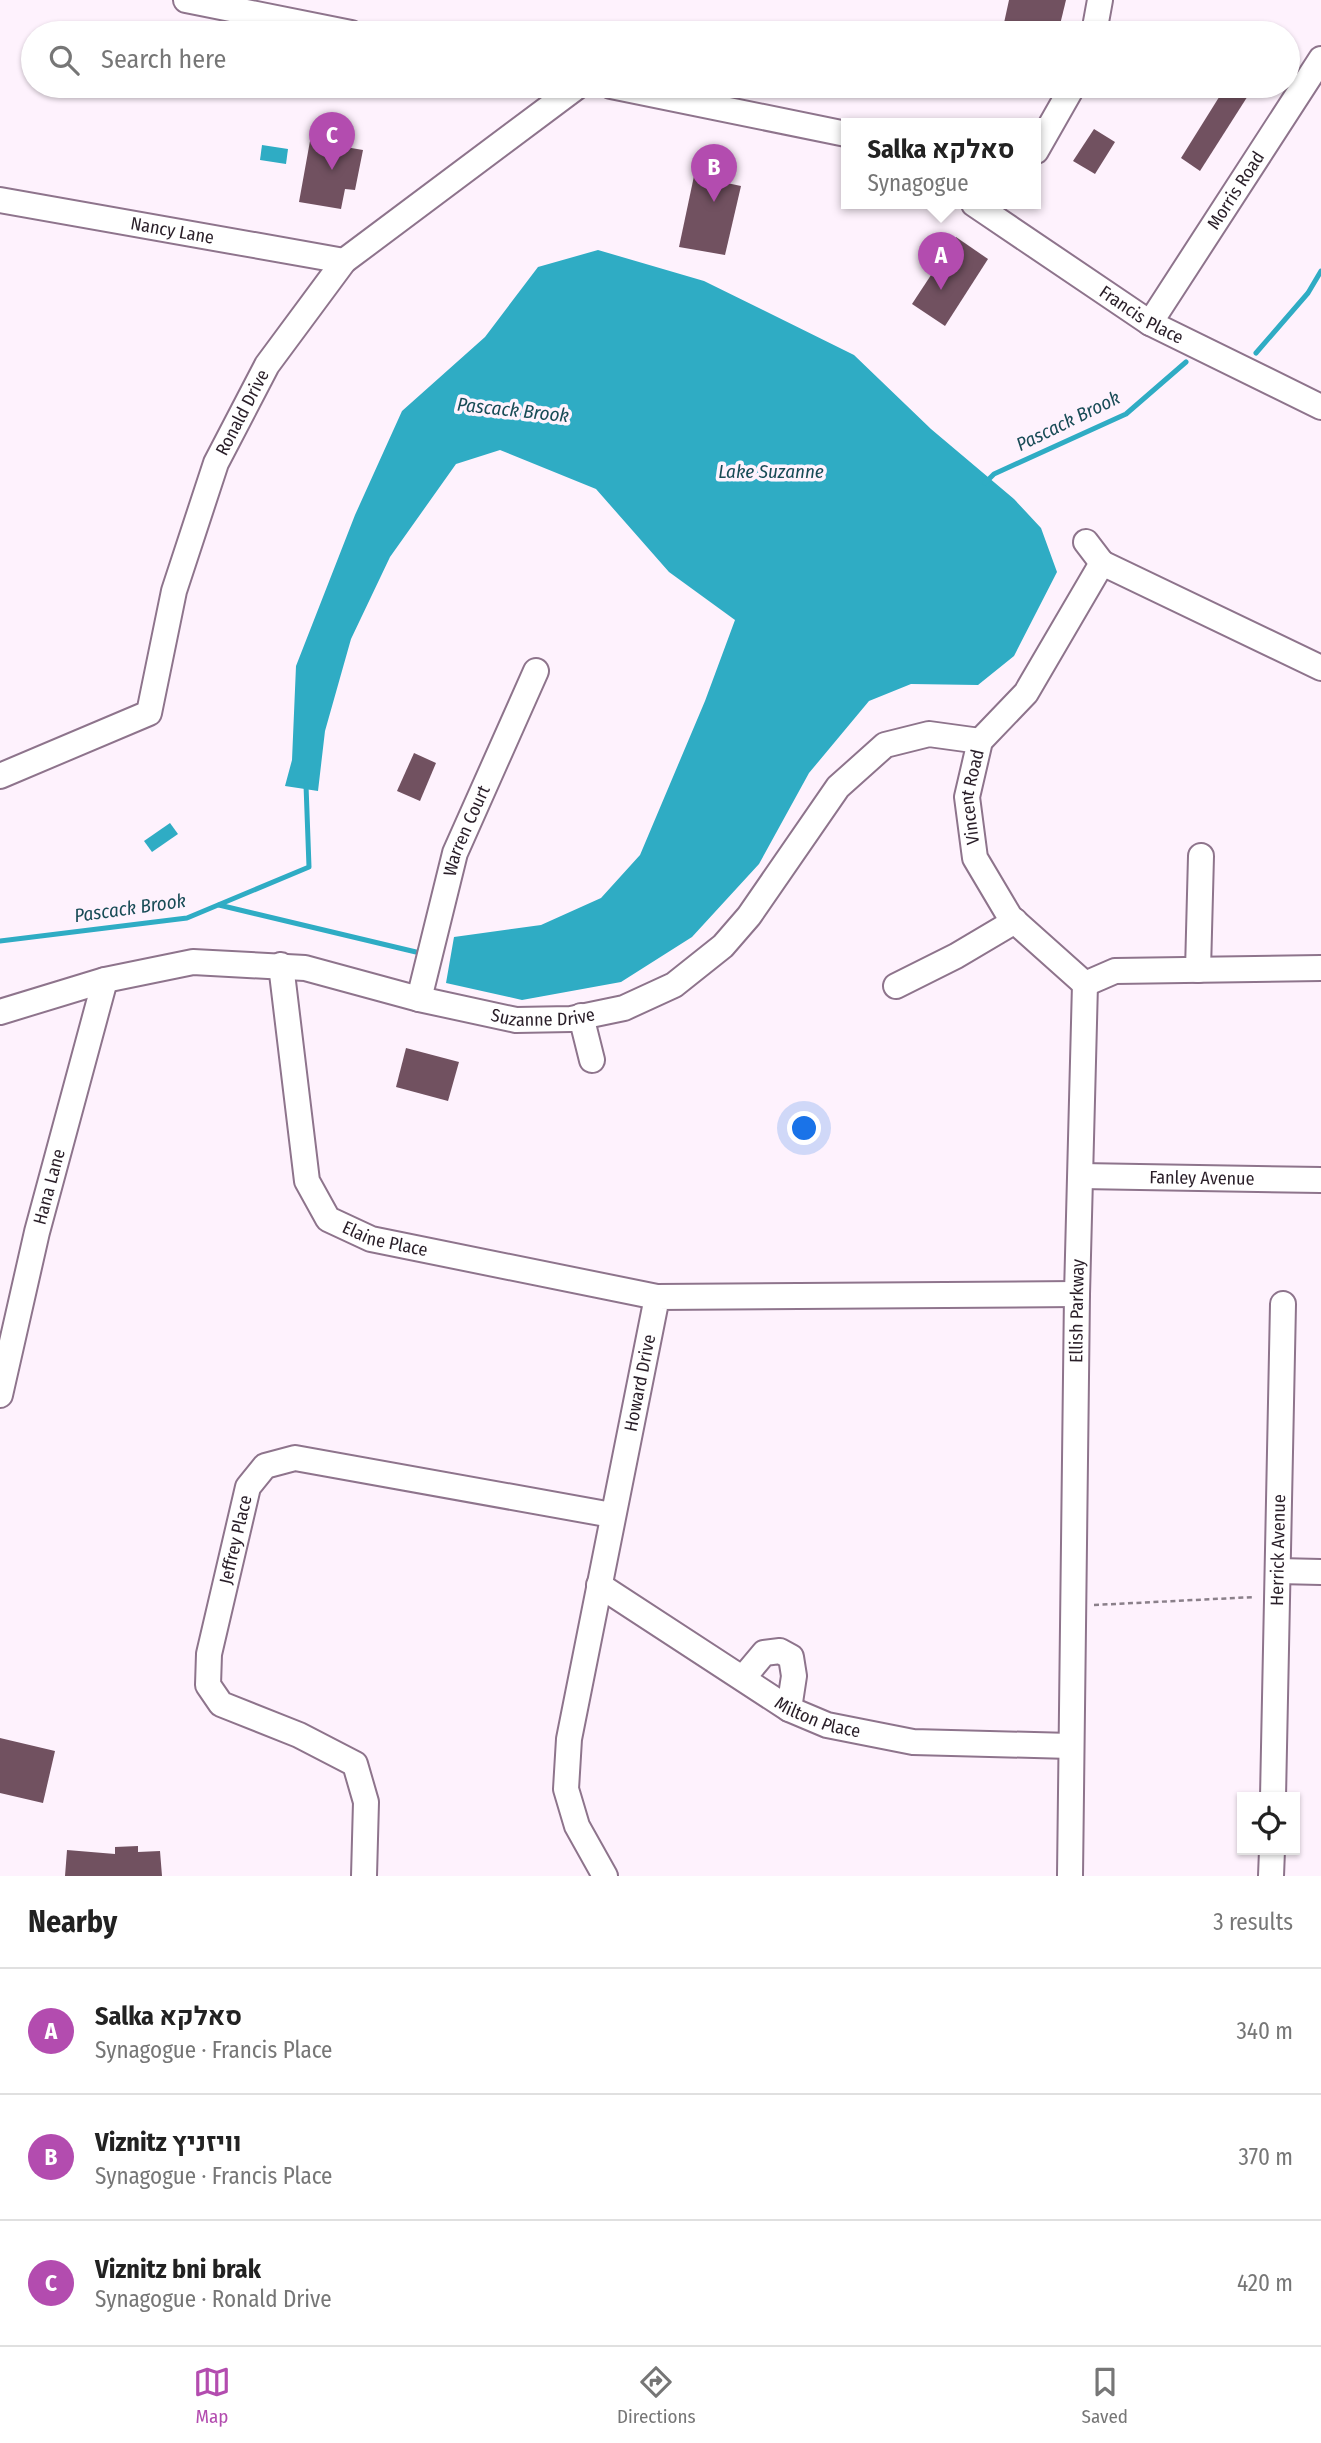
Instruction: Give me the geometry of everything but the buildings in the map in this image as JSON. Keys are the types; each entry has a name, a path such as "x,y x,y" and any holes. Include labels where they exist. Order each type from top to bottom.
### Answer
{"street":[{"path":"186,0 291,21"},
{"path":"1096,21 1100,0"},
{"name":"Morris Road","path":"1300,91 1321,59"},
{"name":"Ronald Drive","path":"0,776 149,713 174,592 216,463 267,365 344,261 562,98"},
{"path":"670,98 841,133"},
{"path":"1041,141 1066,98"},
{"name":"Morris Road","path":"1150,323 1296,98"},
{"name":"Nancy Lane","path":"0,200 344,261"},
{"name":"Francis Place","path":"1001,211 1150,323 1321,407"},
{"path":"1086,542 1102,563 1321,668"},
{"name":"Vincent Road","path":"1085,984 1010,917 975,858 967,797 980,741 1026,693 1102,563"},
{"name":"Warren Court","path":"419,999 455,853 536,671"},
{"name":"Suzanne Drive","path":"0,1012 105,980 193,962 305,968 419,999 516,1020 581,1016 624,1007 674,985 723,946 749,916 838,787 885,745 929,734 980,741"},
{"path":"1198,970 1201,856"},
{"path":"896,986 956,956 1015,921"},
{"name":"Elaine Place","path":"281,965 307,1181 328,1219 371,1239 656,1297"},
{"path":"1085,984 1115,971 1321,968"},
{"name":"Hana Lane","path":"0,1395 37,1232 105,980"},
{"name":"Ellish Parkway","path":"1070,1876 1077,1294 1085,984"},
{"path":"581,1016 592,1060"},
{"name":"Fanley Avenue","path":"1081,1176 1321,1180"},
{"path":"656,1297 1077,1294"},
{"name":"Howard Drive","path":"605,1876 577,1826 566,1789 569,1739 656,1297"},
{"name":"Herrick Avenue","path":"1273,1792 1283,1304"},
{"name":"Jeffrey Place","path":"364,1876 366,1802 355,1764 299,1735 222,1704 208,1685 209,1654 248,1487 265,1466 295,1458 612,1516"},
{"path":"1278,1583 1321,1572"},
{"name":"Milton Place","path":"599,1585 789,1709 827,1725 913,1742 1071,1746"},
{"path":"743,1678 764,1653 771,1650 791,1657 793,1663 789,1709"},
{"path":"1271,1876 1272,1855"}],"path":[{"path":"1073,1606 1278,1583"}],"water":[{"path":"262,145 288,149 286,164 260,160"},
{"name":"Lake Suzanne","path":"598,250 704,281 854,355 931,429 1014,499 1041,528 1057,572 1014,656 978,685 911,684 869,701 809,773 759,864 692,937 621,982 522,1000 446,983 454,937 541,925 601,898 640,855 705,701 735,620 669,572 596,489 500,450 456,464 390,557 351,639 325,731 318,791 285,786 292,760 296,666 355,515 402,411 485,337 538,267"},
{"path":"170,823 178,834 152,852 144,841"}],"waterway":[{"name":"Pascack Brook","path":"1256,353 1308,293 1321,271"},
{"name":"Pascack Brook","path":"985,483 994,474 1126,414 1186,362"},
{"name":"Pascack Brook","path":"0,941 187,918 309,867 306,785"},
{"path":"219,905 416,952"}],"place":[{"name":"Viznitz bni brak","path":"332,170"},
{"name":"Viznitz וויזניץ","path":"714,202"},
{"name":"Salka סאלקא","path":"941,290"}]}
